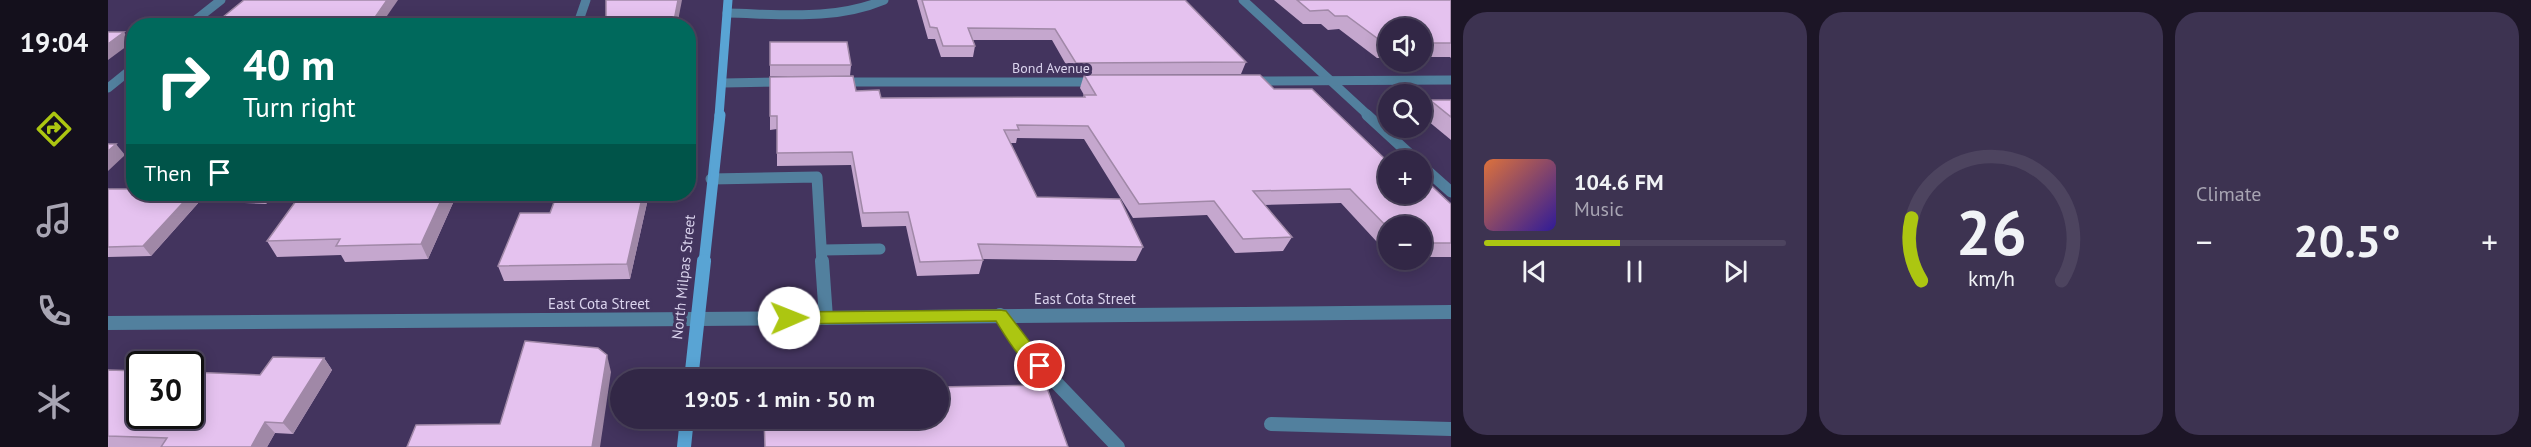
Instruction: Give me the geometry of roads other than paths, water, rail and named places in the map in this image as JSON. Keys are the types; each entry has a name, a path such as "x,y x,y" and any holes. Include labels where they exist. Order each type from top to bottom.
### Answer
{"main road":[{"name":"North Milpas Street","path":"692,369 723,83 728,0"},
{"path":"684,447 686,429"}],"street":[{"path":"198,18 221,0"},
{"path":"580,18 586,0"},
{"path":"727,13 841,13 861,9 884,0"},
{"path":"1243,0 1405,150"},
{"path":"108,88 126,73"},
{"path":"1237,81 1451,80"},
{"path":"723,83 792,82"},
{"name":"Bond Avenue","path":"827,82 1108,82"},
{"path":"1432,175 1451,192"},
{"path":"711,179 817,177 826,318"},
{"path":"823,250 880,249"},
{"name":"East Cota Street","path":"108,323 1451,312"},
{"path":"1000,315 1024,350 1118,447"},
{"path":"1270,424 1451,429"}]}
